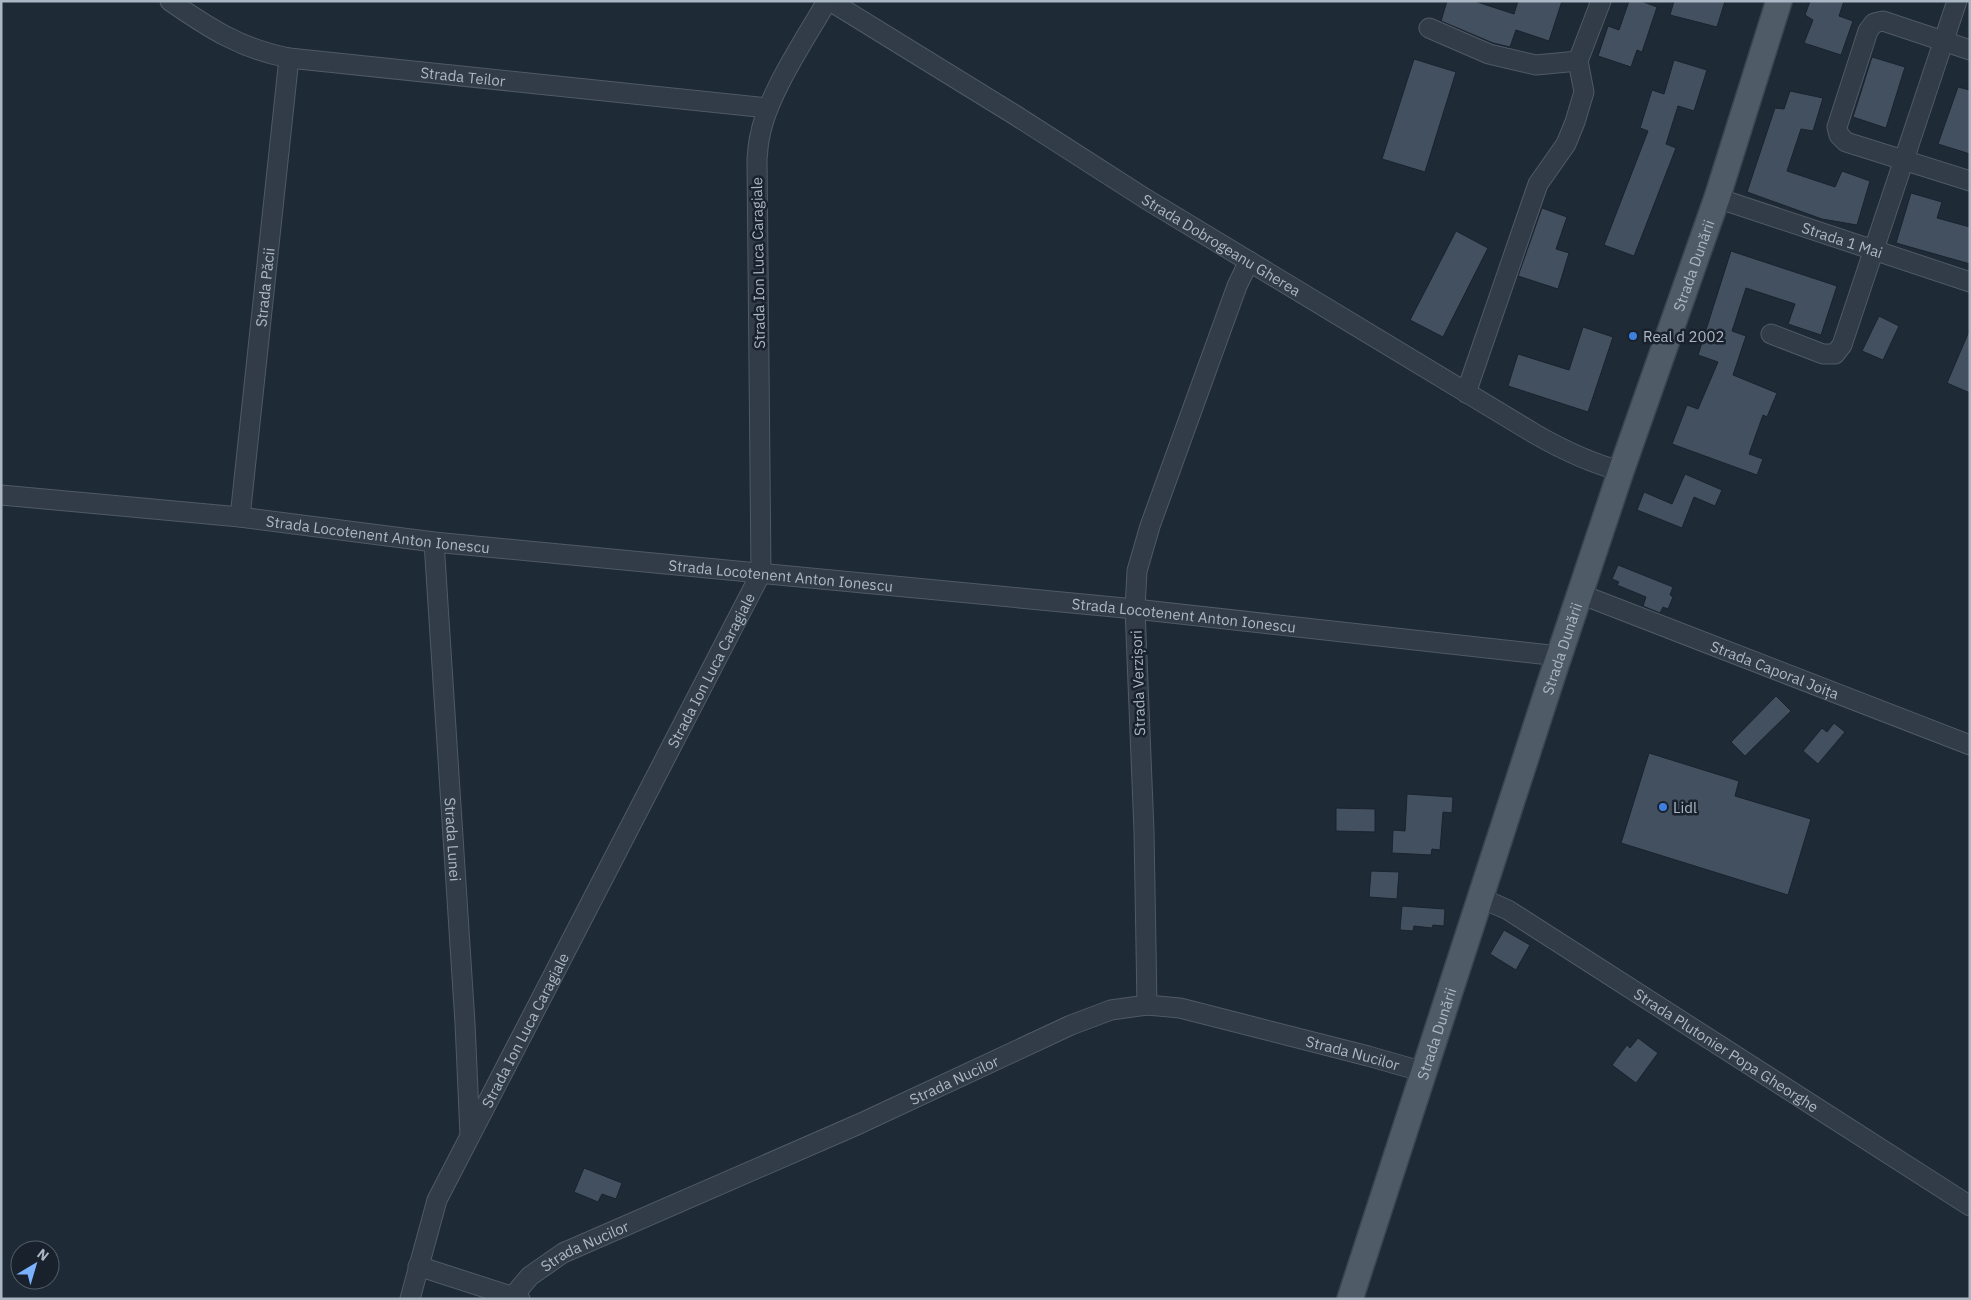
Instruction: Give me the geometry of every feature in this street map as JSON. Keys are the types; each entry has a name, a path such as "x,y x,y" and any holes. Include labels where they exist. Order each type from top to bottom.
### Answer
{"main road":[{"name":"Strada Dunării","path":"1350,1299 1559,656 1621,471 1717,198 1779,1"}],"street":[{"name":"Strada Teilor","path":"170,1 207,27 238,44 264,53 289,58 768,108"},
{"name":"Strada Ion Luca Caragiale","path":"410,1299 438,1200 761,573 757,159 760,135 768,108 828,1"},
{"name":"Strada Dobrogeanu Gherea","path":"828,1 1015,115 1146,199 1568,453 1595,464 1621,471"},
{"path":"1466,392 1538,184 1566,144 1574,122 1584,92 1578,61 1601,1"},
{"path":"1771,334 1823,354 1835,354 1842,345 1957,1"},
{"path":"1970,50 1883,21 1874,24 1868,31 1837,127 1839,135 1846,142 1970,181"},
{"path":"1429,28 1489,54 1536,65 1578,61"},
{"name":"Strada Păcii","path":"240,517 289,58"},
{"name":"Strada 1 Mai","path":"1717,198 1970,282"},
{"name":"Strada Verzișori","path":"1148,1005 1144,832 1135,608 1137,571 1150,526 1237,286 1249,261"},
{"name":"Strada Locotenent Anton Ionescu","path":"1,495 240,517 434,542 1135,608 1559,656"},
{"name":"Strada Lunei","path":"434,542 470,1136"},
{"name":"Strada Caporal Joița","path":"1580,594 1970,745"},
{"name":"Strada Plutonier Popa Gheorghe","path":"1480,898 1508,910 1970,1206"},
{"name":"Strada Nucilor","path":"517,1298 530,1276 563,1253 850,1128 1071,1025 1111,1010 1148,1005 1180,1008 1424,1072"},
{"path":"418,1266 517,1298"}],"building":[{"path":"1447,1 1474,1 1514,14 1518,1 1562,1 1549,41 1516,30 1510,47 1493,43 1441,21"},
{"path":"1629,1 1641,1 1657,7 1642,52 1637,50 1631,67 1598,56 1608,26 1619,30"},
{"path":"1674,1 1725,1 1717,27 1670,15"},
{"path":"1810,1 1844,1 1839,16 1853,21 1841,55 1804,43 1813,20 1805,15"},
{"path":"1872,57 1905,67 1886,128 1853,117"},
{"path":"1414,59 1456,72 1425,172 1382,159"},
{"path":"1674,60 1707,70 1694,111 1678,106 1666,144 1676,148 1634,256 1604,245 1648,131 1640,128 1652,90 1664,94"},
{"path":"1958,87 1970,90 1970,154 1938,144"},
{"path":"1790,91 1823,98 1813,131 1801,129 1787,171 1835,187 1842,171 1870,181 1857,225 1822,219 1747,192 1775,108 1784,109"},
{"path":"1911,193 1942,202 1937,218 1970,227 1970,264 1896,243"},
{"path":"1542,208 1567,217 1556,249 1569,253 1558,289 1518,276"},
{"path":"1456,231 1488,248 1443,337 1410,320"},
{"path":"1731,251 1837,286 1821,335 1788,324 1795,304 1746,288 1732,331 1746,336 1733,375 1777,393 1767,417 1763,415 1749,454 1763,459 1757,475 1672,444 1687,405 1698,409 1718,362 1698,355"},
{"path":"1879,316 1899,326 1883,360 1862,351"},
{"path":"1583,327 1613,337 1588,412 1508,386 1518,354 1569,370"},
{"path":"1970,329 1970,393 1947,383"},
{"path":"1685,474 1722,490 1715,506 1694,497 1682,528 1637,510 1644,492 1672,504"},
{"path":"1618,565 1673,587 1670,595 1673,597 1668,609 1663,607 1660,613 1643,606 1646,597 1617,585 1619,582 1612,579"},
{"path":"1776,696 1791,711 1745,756 1731,742"},
{"path":"1834,723 1845,732 1818,764 1803,751 1822,728 1827,732"},
{"path":"1649,753 1739,781 1735,796 1811,819 1788,895 1621,843"},
{"path":"1407,794 1453,797 1452,813 1443,812 1440,850 1432,849 1431,855 1392,853 1393,830 1405,831"},
{"path":"1336,808 1375,809 1375,832 1336,831"},
{"path":"1371,871 1399,872 1397,899 1369,897"},
{"path":"1402,906 1445,909 1444,926 1433,925 1432,928 1414,926 1413,931 1400,930"},
{"path":"1504,930 1530,945 1516,970 1490,954"},
{"path":"1638,1038 1658,1053 1636,1083 1612,1065 1627,1045 1630,1048"},
{"path":"584,1168 622,1183 616,1199 602,1194 598,1202 574,1192"}],"place":[{"name":"Real d 2002","path":"1633,336"},
{"name":"Lidl","path":"1663,807"}]}
